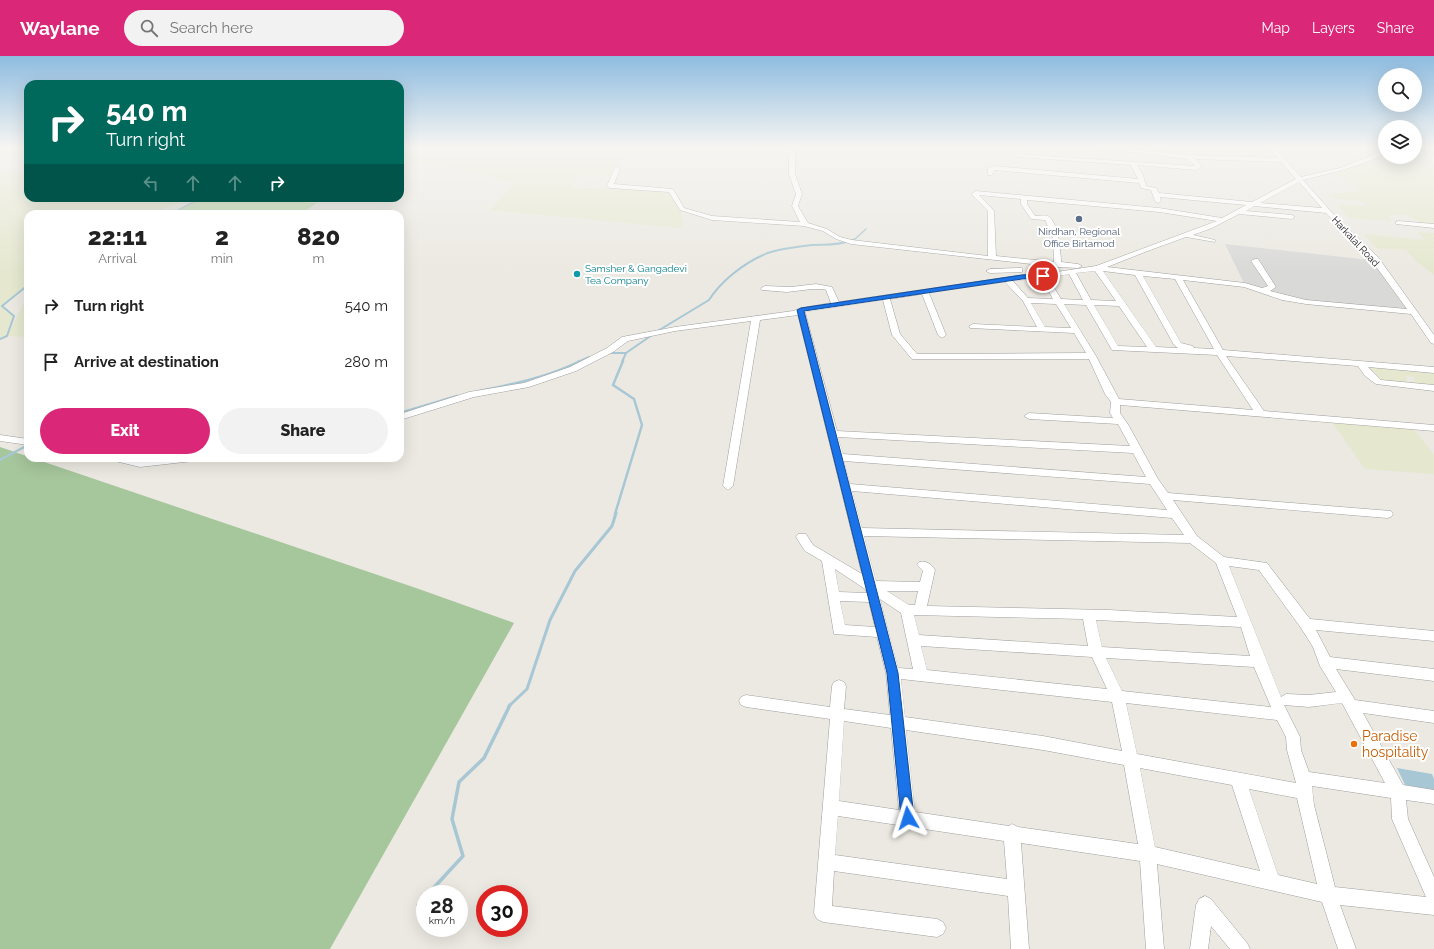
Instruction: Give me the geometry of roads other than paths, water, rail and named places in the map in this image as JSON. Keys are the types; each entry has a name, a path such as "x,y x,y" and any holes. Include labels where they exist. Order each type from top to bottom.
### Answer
{"street":[{"path":"651,189 671,190 682,209 712,218 805,224 825,230 838,238 851,242 1016,261 1137,272 1245,285 1286,298 1306,302 1414,312"},
{"path":"797,189 799,194 795,206 805,224"},
{"path":"1154,189 1158,203"},
{"path":"990,271 1043,276 1097,268 1183,235 1210,227 1239,212 1250,204 1264,200 1280,189"},
{"name":"Harkalal Road","path":"1308,189 1375,260 1434,341"},
{"path":"994,281 990,271 989,258 991,211 975,193 1160,210 1224,220"},
{"path":"1157,195 1328,211"},
{"path":"1024,198 1024,204 1028,208 1033,218 1047,218 1056,238 1058,265"},
{"path":"1239,212 1292,217"},
{"path":"1398,223 1434,226"},
{"path":"1183,235 1213,241"},
{"path":"1016,261 1020,274"},
{"path":"1255,261 1272,287 1264,290"},
{"path":"1097,268 1153,349"},
{"path":"1071,272 1115,348 1220,353 1434,370"},
{"path":"1137,272 1178,345 1202,352"},
{"path":"404,416 472,394 526,385 573,369 610,350 625,339 675,329 796,313 801,310 1008,280 1020,274"},
{"path":"1043,276 1075,331 1092,356 1110,394 1116,402 1115,413 1121,421 1153,481 1165,496 1174,514 1193,539 1221,561 1246,622 1259,662 1283,707 1293,737 1294,750 1304,785 1328,895 1347,949"},
{"path":"1177,278 1220,353 1260,413"},
{"path":"1008,280 1026,300 1043,330"},
{"path":"765,288 791,289 810,285 820,286 829,289 837,305"},
{"path":"925,292 942,335"},
{"path":"886,297 896,335 915,356 1092,356"},
{"path":"1026,300 1123,304"},
{"path":"801,310 893,673 908,818"},
{"path":"728,486 756,318"},
{"path":"973,326 1075,331"},
{"path":"1360,363 1368,374 1379,382 1434,388"},
{"path":"1116,402 1434,428"},
{"path":"1029,416 1121,421"},
{"path":"832,434 1136,450"},
{"path":"0,438 24,441"},
{"path":"838,457 1153,481"},
{"path":"132,462 140,464 158,462"},
{"path":"845,487 1174,514"},
{"path":"1165,496 1387,514"},
{"path":"858,532 1193,539"},
{"path":"802,537 809,548 827,558 873,592 914,610 1089,615 1246,622"},
{"path":"827,558 839,630 882,632"},
{"path":"1221,561 1263,566 1306,624 1319,646 1325,662 1398,792 1400,819 1434,896"},
{"path":"921,675 913,640 914,610 926,587 929,570 923,565"},
{"path":"833,596 926,587"},
{"path":"1089,615 1096,651 1118,697 1131,761 1148,854 1155,949"},
{"path":"1306,624 1434,636"},
{"path":"913,640 1259,662"},
{"path":"1325,662 1434,675"},
{"path":"893,673 1118,697 1283,707 1309,701 1348,701 1434,717"},
{"path":"840,686 823,913 937,928"},
{"path":"746,701 1043,743 1131,761 1238,780 1398,792 1434,798"},
{"path":"1238,780 1272,882"},
{"path":"830,807 1012,832 1148,854 1328,895 1434,906"},
{"path":"1012,832 1020,949"},
{"path":"826,862 1016,889"},
{"path":"1199,949 1205,905 1241,949"}],"water":[{"path":"1397,768 1432,774 1434,779 1434,792 1406,787"}],"waterway":[{"path":"178,210 194,202"},
{"path":"849,241 855,239 866,229"},
{"path":"656,332 709,300 720,286 733,274 748,263 763,255 773,251 794,247 835,244 849,241"},
{"path":"0,339 7,336 14,316 2,306 24,288"},
{"path":"626,353 652,335"},
{"path":"609,353 626,353"},
{"path":"622,362 626,353"},
{"path":"578,362 589,357"},
{"path":"615,514 642,425 634,399 613,385 623,361"},
{"path":"479,391 543,376 578,362"},
{"path":"404,412 457,396"},
{"path":"0,460 24,447"},
{"path":"510,705 527,689 550,620 575,571 612,526 616,513"},
{"path":"436,885 463,856 452,819 459,782 484,758 510,705"}],"place":[{"name":"Nirdhan, Regional Office Birtamod","path":"1079,219"},
{"name":"Samsher & Gangadevi Tea Company","path":"577,274"},
{"name":"Paradise hospitality","path":"1354,744"}]}
